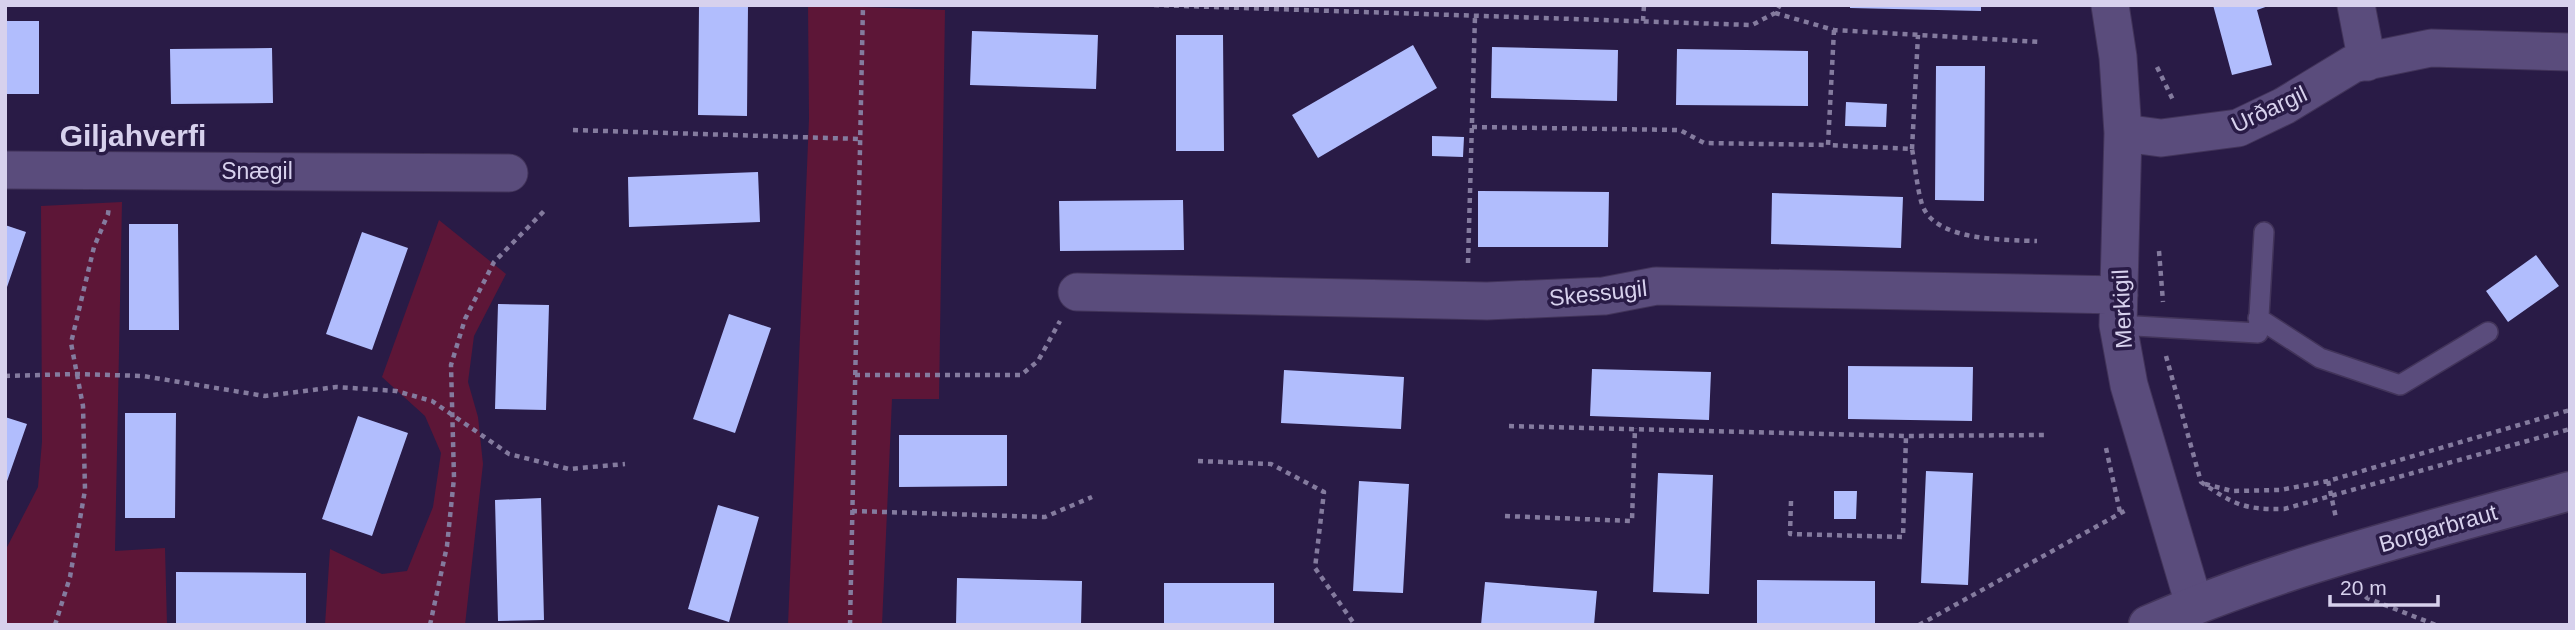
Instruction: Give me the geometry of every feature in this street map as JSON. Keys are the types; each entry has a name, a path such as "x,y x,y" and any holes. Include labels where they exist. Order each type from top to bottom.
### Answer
{"street":[{"name":"Merkigil","path":"2110,5 2118,57 2123,133 2119,310 2129,385 2194,604"},
{"path":"2356,5 2367,62"},
{"name":"Urðargil","path":"2123,133 2161,138 2238,128 2284,106 2353,64 2431,48 2570,52"},
{"name":"Snægil","path":"5,170 509,173"},
{"name":"Skessugil","path":"1077,292 1467,300 1604,296 1656,286 2119,310"},
{"name":"Borgarbraut","path":"2148,625 2194,604 2347,555 2570,491"}],"lane":[{"path":"2119,310 2258,333 2264,232"},
{"path":"2259,318 2320,358 2400,385 2488,332"}],"path":[{"path":"850,625 863,5"},
{"path":"1154,5 1752,25 1774,13 1780,5"},
{"path":"1643,21 1644,5"},
{"path":"1774,13 1834,30 2040,42"},
{"path":"1467,300 1475,16"},
{"path":"1828,145 1834,30"},
{"path":"1918,35 1912,149 1924,209 1941,228 1993,240 2037,241"},
{"path":"2155,63 2173,100 2175,137"},
{"path":"1472,127 1679,130 1704,143 1912,149"},
{"path":"573,130 860,139"},
{"path":"55,625 70,577 85,490 83,405 71,343 94,247 108,214 112,170"},
{"path":"430,625 447,546 454,478 451,365 465,319 494,262 546,209"},
{"path":"855,374 1021,375 1038,361 1077,292"},
{"path":"5,376 143,376 265,396 336,387 396,391 432,401 509,454 569,469 625,464"},
{"path":"2570,410 2328,481 2280,490 2232,491 2201,482 2230,502 2256,509 2284,509 2570,429"},
{"path":"1509,426 1906,436 2045,435"},
{"path":"1505,516 1632,521 1635,428"},
{"path":"1791,501 1790,534 1903,537 1906,436"},
{"path":"1198,461 1271,464 1324,492 1315,568 1355,625"},
{"path":"2328,481 2338,528"},
{"path":"1919,625 2109,518 2162,496"},
{"path":"852,511 1045,517 1092,497"},
{"path":"2357,587 2367,598 2436,625"}],"shaded area":[{"path":"808,5 945,10 939,399 892,399 882,625 788,625 809,119"},
{"path":"122,202 115,551 165,548 167,625 5,625 5,551 38,487 42,442 41,206"},
{"path":"439,220 506,274 474,336 468,382 478,417 483,464 465,625 325,625 330,549 382,574 407,571 433,507 441,453 425,416 382,377"}],"building":[{"path":"699,5 748,5 747,116 698,115"},
{"path":"1850,5 1981,5 1981,11 1850,8"},
{"path":"2213,5 2271,5 2257,10 2272,65 2232,75"},
{"path":"7,21 39,21 39,94 7,94"},
{"path":"972,31 1098,35 1096,89 970,85"},
{"path":"1176,35 1223,35 1224,151 1176,151"},
{"path":"1413,45 1437,88 1318,158 1292,115"},
{"path":"1492,47 1618,50 1617,101 1491,98"},
{"path":"272,48 273,103 171,104 170,49"},
{"path":"1677,49 1808,51 1808,106 1676,105"},
{"path":"1936,66 1985,66 1984,201 1935,200"},
{"path":"1846,102 1887,104 1886,127 1845,126"},
{"path":"1432,136 1464,137 1463,157 1432,156"},
{"path":"758,172 760,222 629,227 628,177"},
{"path":"1478,191 1609,192 1608,247 1478,247"},
{"path":"1772,193 1903,197 1901,248 1771,244"},
{"path":"1183,200 1184,250 1060,251 1059,201"},
{"path":"129,224 178,224 179,330 129,330"},
{"path":"5,225 26,232 6,290 5,290"},
{"path":"362,232 408,248 372,350 326,334"},
{"path":"2536,255 2559,286 2508,322 2486,291"},
{"path":"498,304 549,305 546,410 495,409"},
{"path":"729,314 771,328 735,433 693,419"},
{"path":"1848,366 1973,367 1972,421 1848,419"},
{"path":"1592,369 1711,372 1709,420 1590,416"},
{"path":"1284,370 1404,377 1401,429 1281,423"},
{"path":"125,413 176,413 175,518 125,518"},
{"path":"358,416 408,433 372,536 322,519"},
{"path":"5,417 27,424 6,484 5,484"},
{"path":"899,435 1007,435 1007,486 899,487"},
{"path":"1926,471 1973,473 1968,585 1921,583"},
{"path":"1658,473 1713,475 1709,594 1653,592"},
{"path":"1359,481 1409,484 1403,593 1353,591"},
{"path":"1834,491 1857,491 1856,519 1834,519"},
{"path":"541,498 544,620 498,621 495,500"},
{"path":"718,505 759,517 729,622 688,609"},
{"path":"176,572 306,573 306,625 176,625"},
{"path":"957,578 1082,581 1081,625 956,625"},
{"path":"1757,580 1875,581 1875,625 1757,625"},
{"path":"1485,582 1597,591 1594,625 1481,625"},
{"path":"1164,583 1274,583 1274,625 1164,625"}],"district":[{"name":"Giljahverfi","path":"133,136"}]}
